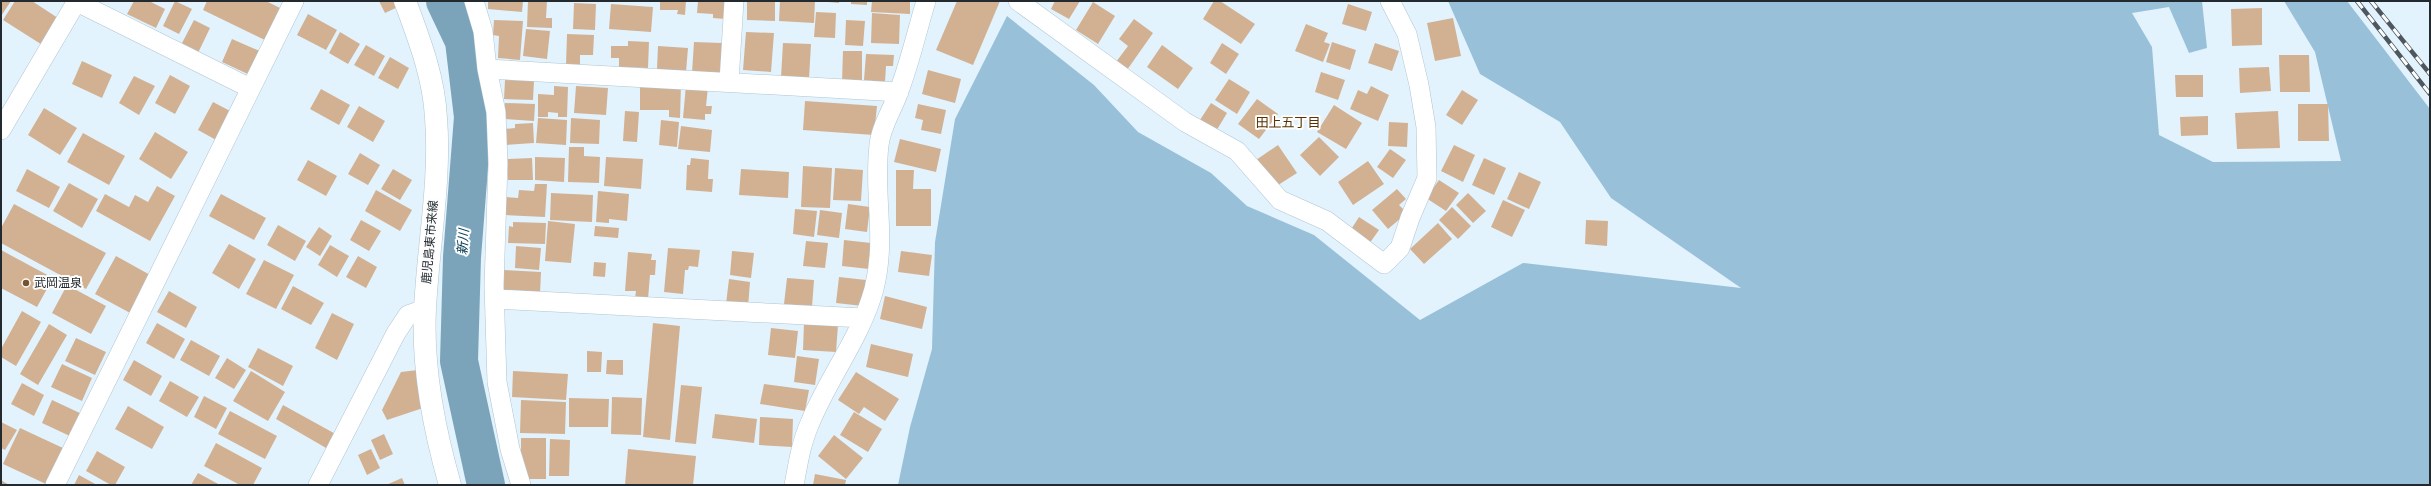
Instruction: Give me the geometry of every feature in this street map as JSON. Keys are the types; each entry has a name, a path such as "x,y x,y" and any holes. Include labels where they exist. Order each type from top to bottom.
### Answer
{"main road":[{"name":"鹿児島東市来線","path":"405,1 431,78 437,118 435,186 425,309 424,349 432,401 450,485"}],"street":[{"path":"1,130 77,1 250,88"},
{"path":"55,485 294,1"},
{"path":"474,1 483,30 487,69 496,112 498,163 494,286 496,299 497,382 510,449 521,485"},
{"path":"729,82 734,1"},
{"path":"794,485 810,423 863,318 874,291 880,259 881,223 877,172 879,143 889,113 899,92 926,1"},
{"path":"1018,1 1185,122 1237,152 1280,200 1327,221 1384,264 1400,248 1427,178 1426,127 1418,85 1407,34 1390,1"},
{"path":"487,69 899,92"},
{"path":"496,299 863,318"},
{"path":"318,485 396,332 408,315 425,309"}],"shaded area":[{"path":"1448,1 2202,1 2207,48 2189,53 2169,7 2132,13 2152,47 2159,135 2213,162 2341,161 2315,52 2284,1 2347,1 2430,109 2430,485 898,485 910,427 932,349 935,242 955,119 1007,16 1094,85 1138,132 1211,173 1247,206 1314,235 1420,320 1523,263 1741,288 1611,198 1560,122 1480,74"}],"building":[{"path":"1,1 11,1 1,16"},
{"path":"15,1 32,1 64,22 47,48 3,20"},
{"path":"134,1 149,1 165,9 156,28 127,14"},
{"path":"175,1 192,9 179,34 163,26"},
{"path":"207,1 266,1 286,11 271,43 203,10"},
{"path":"379,1 398,1 400,6 385,13"},
{"path":"488,1 523,1 522,12 488,9"},
{"path":"528,1 547,1 546,18 552,18 552,28 527,27"},
{"path":"660,1 686,1 685,15 677,14 678,10 660,10"},
{"path":"698,1 726,1 725,19 713,18 713,14 697,13"},
{"path":"747,1 775,1 775,21 747,20"},
{"path":"780,1 815,1 814,23 779,21"},
{"path":"839,1 839,3 828,2"},
{"path":"851,1 867,1 867,5 851,4"},
{"path":"872,1 910,1 910,14 871,12"},
{"path":"957,1 1000,1 973,65 936,50"},
{"path":"1055,1 1080,1 1069,19 1051,9"},
{"path":"1214,1 1220,1 1255,24 1241,44 1203,19"},
{"path":"1093,2 1115,16 1098,44 1076,30"},
{"path":"574,3 596,4 595,30 573,29"},
{"path":"611,4 653,7 651,32 609,29"},
{"path":"1348,4 1372,12 1366,31 1342,24"},
{"path":"2262,8 2262,45 2232,46 2231,9"},
{"path":"816,12 836,13 835,38 814,37"},
{"path":"872,13 900,15 899,44 871,43"},
{"path":"308,14 337,30 326,50 297,35"},
{"path":"1453,18 1461,56 1435,61 1427,23"},
{"path":"1134,19 1153,33 1127,70 1116,62 1128,46 1119,39"},
{"path":"194,20 210,28 198,53 181,45"},
{"path":"494,20 523,21 520,60 498,58 499,36 493,35"},
{"path":"846,20 865,21 863,46 845,45"},
{"path":"1306,24 1328,33 1324,42 1330,44 1323,62 1295,51"},
{"path":"526,29 550,31 547,59 523,56"},
{"path":"340,32 360,44 348,64 329,53"},
{"path":"746,32 774,33 771,72 743,70"},
{"path":"567,34 594,35 593,55 580,55 580,66 566,65"},
{"path":"232,39 262,52 252,76 222,62"},
{"path":"628,41 649,42 648,68 619,67 619,58 611,58 611,46 628,46"},
{"path":"694,42 722,43 720,75 692,73"},
{"path":"1332,42 1356,50 1350,70 1326,62"},
{"path":"783,43 811,44 809,79 781,77"},
{"path":"1222,43 1239,54 1226,74 1210,63"},
{"path":"1375,43 1399,51 1392,71 1368,63"},
{"path":"366,45 385,56 374,76 354,65"},
{"path":"1162,45 1193,68 1178,89 1147,67"},
{"path":"658,46 688,48 686,72 657,69"},
{"path":"843,51 862,51 862,82 842,82"},
{"path":"866,54 894,55 893,66 886,66 885,82 864,80"},
{"path":"2279,55 2309,55 2310,92 2280,92"},
{"path":"390,57 409,68 398,89 378,78"},
{"path":"82,61 112,75 102,98 72,84"},
{"path":"2269,67 2271,91 2240,93 2239,68"},
{"path":"928,70 961,79 955,103 922,94"},
{"path":"1321,72 1345,80 1338,100 1315,92"},
{"path":"170,75 190,86 175,114 155,103"},
{"path":"2175,75 2203,75 2203,97 2176,97"},
{"path":"134,76 155,86 139,115 119,103"},
{"path":"1229,79 1250,92 1237,114 1215,100"},
{"path":"505,80 534,81 533,100 504,99"},
{"path":"640,82 681,84 680,118 669,117 669,110 640,110"},
{"path":"686,85 708,87 706,106 712,106 711,114 705,114 705,120 683,118"},
{"path":"554,86 568,87 567,117 558,117 558,113 548,112 548,117 538,117 538,94 554,95"},
{"path":"576,86 608,88 606,115 574,113"},
{"path":"1371,86 1389,95 1378,121 1350,109 1358,90 1367,94"},
{"path":"321,89 350,105 339,125 310,109"},
{"path":"1462,90 1478,100 1462,125 1446,115"},
{"path":"1257,99 1278,114 1259,139 1238,124"},
{"path":"805,101 877,106 874,135 803,130"},
{"path":"213,102 234,113 218,141 198,130"},
{"path":"505,103 535,104 534,121 505,119"},
{"path":"1211,103 1227,113 1215,133 1198,123"},
{"path":"918,104 946,110 941,134 921,130 923,120 915,118"},
{"path":"2298,104 2328,104 2329,141 2298,141"},
{"path":"1334,105 1362,123 1346,149 1317,132"},
{"path":"359,106 385,121 373,142 347,127"},
{"path":"44,108 77,128 60,155 28,135"},
{"path":"625,111 639,112 637,142 623,141"},
{"path":"2278,111 2280,148 2237,149 2235,113"},
{"path":"2208,116 2208,135 2181,136 2180,117"},
{"path":"538,118 567,120 566,145 536,143"},
{"path":"571,118 600,120 599,144 570,143"},
{"path":"661,120 679,122 677,147 659,145"},
{"path":"1389,122 1408,123 1407,147 1388,146"},
{"path":"533,123 534,143 505,145 504,129 515,128 515,124"},
{"path":"681,126 712,130 710,152 678,149"},
{"path":"155,132 188,152 171,179 139,159"},
{"path":"83,133 125,156 109,185 67,162"},
{"path":"1319,137 1339,157 1320,176 1300,155"},
{"path":"900,139 941,149 936,172 894,162"},
{"path":"1278,145 1297,173 1275,187 1256,160"},
{"path":"1454,145 1475,155 1463,182 1441,171"},
{"path":"569,147 584,147 584,156 600,157 599,183 568,182"},
{"path":"1390,149 1406,160 1393,178 1377,167"},
{"path":"360,153 380,165 368,185 348,174"},
{"path":"535,157 565,158 564,182 535,180"},
{"path":"606,157 643,159 641,189 604,186"},
{"path":"532,158 533,180 508,180 507,159"},
{"path":"691,158 709,160 708,179 713,179 712,192 686,190 687,165 690,165"},
{"path":"1484,158 1506,168 1494,195 1472,185"},
{"path":"308,160 337,176 326,196 297,180"},
{"path":"1368,161 1384,184 1353,205 1338,182"},
{"path":"803,166 832,168 830,208 801,207"},
{"path":"835,168 863,170 861,201 833,200"},
{"path":"27,169 60,187 49,208 16,191"},
{"path":"393,169 412,180 400,200 381,189"},
{"path":"741,169 789,172 788,198 739,195"},
{"path":"896,170 914,170 913,189 931,189 931,226 896,226"},
{"path":"1519,172 1541,182 1529,209 1507,199"},
{"path":"1439,180 1459,193 1446,211 1426,198"},
{"path":"69,183 98,199 82,228 53,211"},
{"path":"535,184 547,184 545,217 505,215 506,197 518,198 519,190 534,191"},
{"path":"157,186 175,196 150,241 96,211 105,194 129,207 135,195 148,202"},
{"path":"1397,189 1406,199 1399,205 1407,213 1388,229 1372,210"},
{"path":"376,190 412,210 400,231 365,211"},
{"path":"598,191 629,194 627,221 609,219 609,223 596,222"},
{"path":"551,193 593,195 592,222 550,220"},
{"path":"1468,193 1486,211 1473,223 1456,205"},
{"path":"221,194 266,218 254,240 209,216"},
{"path":"1503,200 1525,210 1512,237 1491,227"},
{"path":"14,204 106,253 86,289 1,243 1,228"},
{"path":"848,204 870,207 867,232 845,229"},
{"path":"1452,207 1471,226 1458,239 1439,220"},
{"path":"795,209 817,211 814,237 793,234"},
{"path":"820,210 842,213 839,238 817,235"},
{"path":"1359,217 1379,230 1369,244 1350,231"},
{"path":"361,220 381,231 369,251 350,240"},
{"path":"1586,220 1608,221 1607,246 1585,244"},
{"path":"548,221 575,224 571,263 545,261"},
{"path":"513,222 546,223 545,244 508,243 509,226 513,227"},
{"path":"1438,223 1452,239 1424,264 1410,249"},
{"path":"278,225 306,241 295,261 267,245"},
{"path":"595,226 619,228 618,238 594,236"},
{"path":"319,227 332,236 320,256 306,247"},
{"path":"844,240 871,243 869,269 842,266"},
{"path":"806,241 828,243 825,268 803,266"},
{"path":"229,244 256,259 239,289 212,273"},
{"path":"330,245 349,256 337,277 318,265"},
{"path":"516,246 541,248 539,270 515,268"},
{"path":"668,248 700,250 698,267 689,266 688,270 685,270 683,294 664,292"},
{"name":"武岡温泉","path":"1,250 53,278 37,307 1,288"},
{"path":"732,251 754,253 751,278 730,275"},
{"path":"901,251 932,255 929,276 898,272"},
{"path":"628,252 652,254 651,260 656,260 655,275 650,275 648,299 635,298 636,291 625,291"},
{"path":"116,256 152,276 132,314 95,294"},
{"path":"358,256 377,267 366,288 346,277"},
{"path":"264,260 294,275 276,309 246,294"},
{"path":"594,262 606,263 605,277 593,276"},
{"path":"503,270 541,272 540,294 502,292"},
{"path":"839,277 866,280 863,306 836,303"},
{"path":"787,278 814,280 812,307 784,304"},
{"path":"729,279 750,282 748,307 726,304"},
{"path":"67,285 106,306 91,334 52,313"},
{"path":"293,286 324,303 311,325 281,309"},
{"path":"169,291 197,307 186,328 157,312"},
{"path":"885,296 927,307 922,329 880,319"},
{"path":"22,311 41,322 16,366 1,357 1,349"},
{"path":"332,313 354,324 337,360 315,348"},
{"path":"157,323 185,339 174,359 146,343"},
{"path":"653,323 680,326 670,440 643,437"},
{"path":"804,323 838,325 836,352 803,350"},
{"path":"49,324 67,335 38,385 20,374"},
{"path":"771,328 798,331 795,358 768,355"},
{"path":"76,338 106,352 95,375 65,361"},
{"path":"191,340 220,356 209,376 180,360"},
{"path":"871,344 913,354 908,377 866,367"},
{"path":"258,348 293,366 283,386 248,367"},
{"path":"587,351 602,352 601,372 587,372"},
{"path":"797,356 819,359 815,385 794,382"},
{"path":"227,358 246,370 234,389 215,378"},
{"path":"134,360 162,376 151,396 123,380"},
{"path":"607,360 623,360 623,375 606,374"},
{"path":"62,364 92,378 82,401 51,387"},
{"path":"418,370 423,408 387,420 382,410 401,372"},
{"path":"251,371 285,392 268,421 233,401"},
{"path":"513,371 568,374 566,400 512,397"},
{"path":"856,372 899,399 885,421 864,407 859,414 838,400"},
{"path":"170,381 199,397 187,417 159,401"},
{"path":"22,383 44,395 34,416 11,404"},
{"path":"764,384 809,390 805,411 760,404"},
{"path":"681,385 702,387 696,444 675,442"},
{"path":"204,396 227,408 216,429 194,417"},
{"path":"612,397 642,398 641,435 611,434"},
{"path":"569,398 609,399 608,427 569,427"},
{"path":"52,400 82,414 72,437 42,423"},
{"path":"521,400 566,402 565,434 520,433"},
{"path":"283,405 341,437 333,452 276,419"},
{"path":"128,406 164,427 152,449 115,429"},
{"path":"230,411 277,436 265,459 218,434"},
{"path":"854,412 882,429 868,452 840,435"},
{"path":"715,414 757,419 754,443 712,438"},
{"path":"760,417 793,419 792,447 759,445"},
{"path":"1,422 17,430 5,450 1,448"},
{"path":"20,428 63,448 46,484 3,464"},
{"path":"384,434 393,454 380,460 371,440"},
{"path":"834,435 863,458 846,479 818,456"},
{"path":"521,438 546,438 546,479 521,479"},
{"path":"550,439 570,440 569,476 549,476"},
{"path":"216,443 262,468 253,485 240,485 204,466"},
{"path":"371,449 380,468 367,475 358,455"},
{"path":"628,449 696,456 693,485 625,485"},
{"path":"97,451 125,467 115,485 111,485 86,471"},
{"path":"198,473 220,485 191,485"},
{"path":"815,474 846,480 845,485 813,485"},
{"path":"79,475 97,485 74,485"},
{"path":"402,478 405,485 386,485"},
{"path":"1,480 9,485 1,485"}],"waterway":[{"name":"新川","path":"445,1 464,41 473,117 462,257 459,361 486,485"}],"railway":[{"path":"2357,1 2430,94"},
{"path":"2371,1 2430,74"}],"place":[{"name":"武岡温泉","path":"26,283"}],"district":[{"name":"田上五丁目","path":"1288,122"}]}
